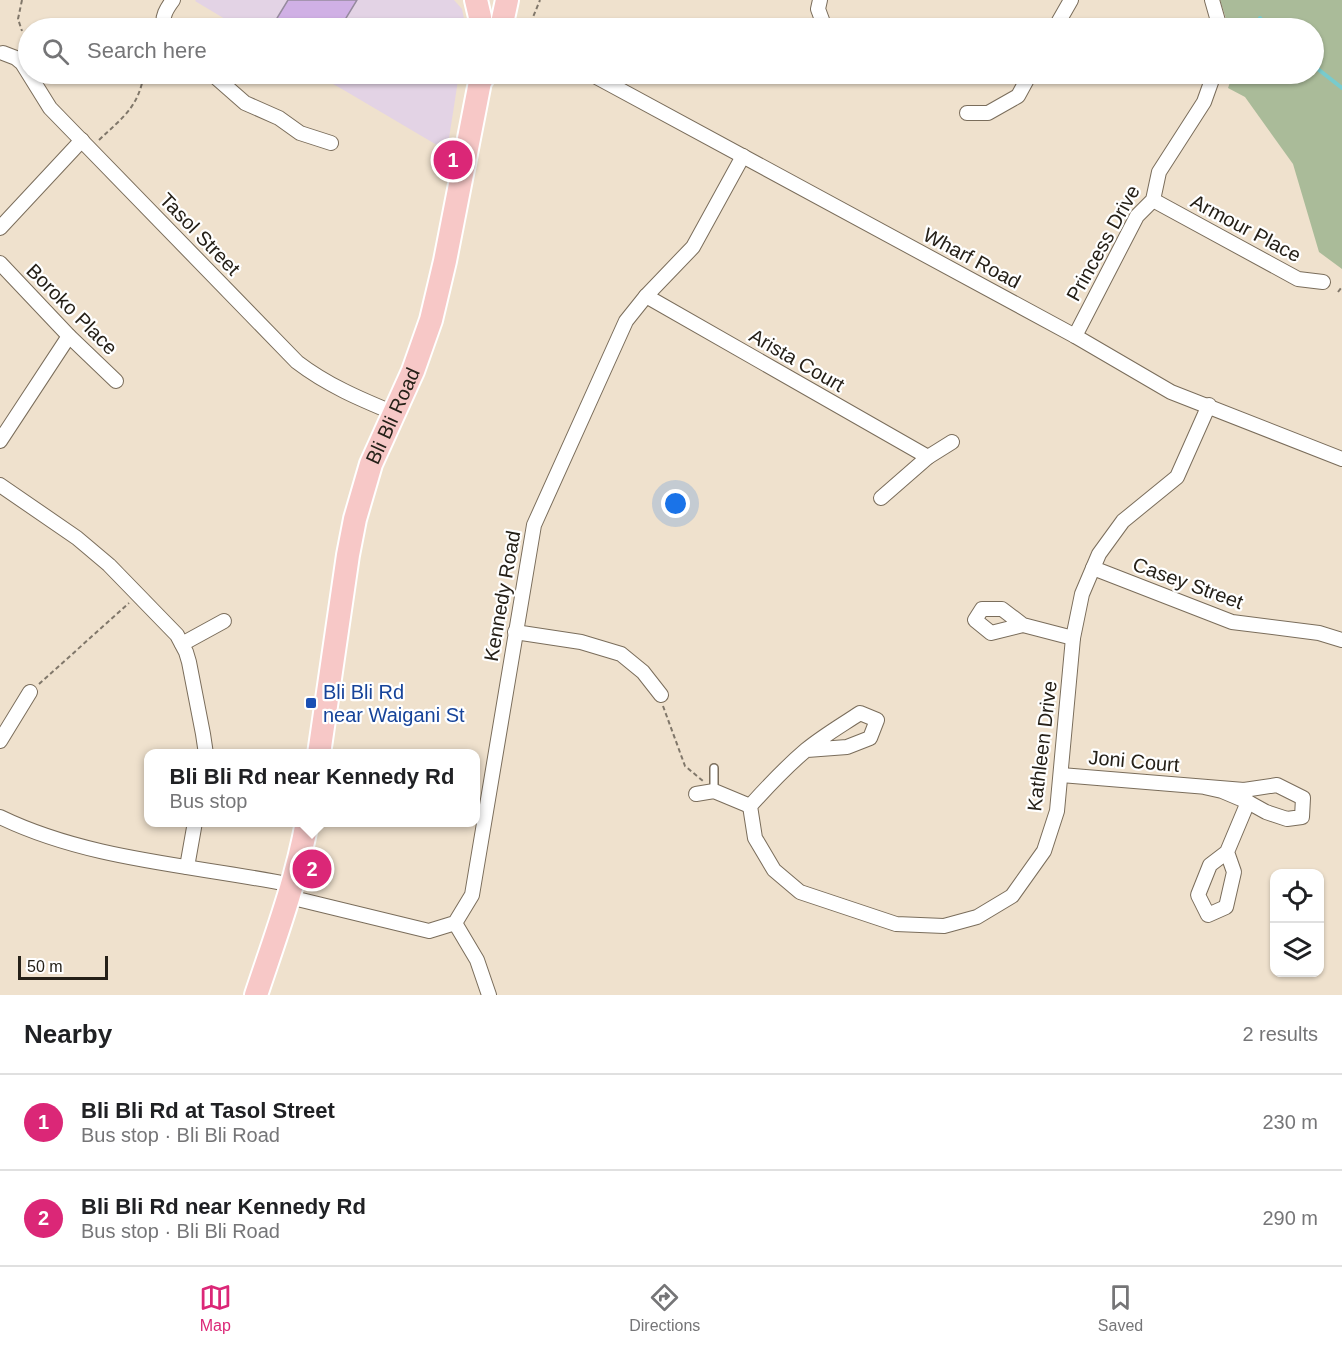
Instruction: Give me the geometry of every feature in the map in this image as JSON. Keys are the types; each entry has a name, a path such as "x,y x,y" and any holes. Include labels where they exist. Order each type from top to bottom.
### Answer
{"main road":[{"path":"476,0 480,18"},
{"path":"503,18 507,0"},
{"name":"Bli Bli Road","path":"320,749 355,519 371,464 424,343 436,304 479,84"},
{"path":"257,992 291,891 306,827"}],"street":[{"path":"164,18 173,0"},
{"path":"820,0 818,9 821,18"},
{"path":"1061,18 1071,0"},
{"path":"1212,0 1217,18"},
{"name":"Tasol Street","path":"2,52 18,60"},
{"name":"Tasol Street","path":"34,84 44,100 297,362 314,376 334,387 394,413"},
{"path":"223,84 245,103 279,118 300,134 331,143"},
{"name":"Wharf Road","path":"610,84 1075,336 1172,392 1342,459"},
{"path":"967,113 988,113 1018,96 1025,84"},
{"name":"Princess Drive","path":"1075,336 1137,216 1153,200 1159,172 1204,102 1210,84"},
{"path":"0,228 86,144"},
{"name":"Kennedy Road","path":"454,923 472,895 534,525 626,321 646,296 693,247 743,156"},
{"name":"Armour Place","path":"1153,200 1298,279 1323,282"},
{"name":"Boroko Place","path":"0,264 116,381"},
{"name":"Arista Court","path":"646,296 928,457"},
{"path":"0,441 69,336"},
{"name":"Kathleen Drive","path":"750,806 755,838 774,870 800,892 896,924 945,926 977,917 1012,896 1044,851 1056,811 1073,638 1082,594 1099,554 1123,521 1177,477 1209,405"},
{"path":"881,498 928,457 952,442"},
{"path":"0,485 88,546 177,635 189,662 205,749"},
{"name":"Casey Street","path":"1093,568 1232,622 1319,633 1342,640"},
{"path":"182,644 224,621"},
{"path":"1023,625 1073,638"},
{"path":"515,632 581,642 621,654 643,672 661,695"},
{"path":"0,741 30,692"},
{"path":"696,794 714,791 750,806 780,774 807,750"},
{"name":"Joni Court","path":"1061,775 1244,790 1277,785 1303,798 1302,817 1287,819 1221,791 1204,787"},
{"path":"1227,852 1248,802"},
{"path":"0,817 44,836 75,846 187,867 291,891 429,931 454,923 477,960 489,995"},
{"path":"187,867 194,827"}],"lane":[{"path":"714,768 714,791"}],"path":[{"path":"18,18 22,0"},
{"path":"533,18 540,0"},
{"path":"86,144 132,108 141,84"},
{"path":"1338,292 1342,287"},
{"path":"30,692 138,595"},
{"path":"661,695 663,708 686,766 714,791"}],"shaded area":[{"path":"454,0 462,9 464,18 223,18 195,1"},
{"path":"333,84 457,84 447,151"}],"green space":[{"path":"1220,0 1342,0 1342,269 1319,252 1293,164 1245,97 1228,88 1229,84 1324,84 1324,18 1226,18"}],"building":[{"path":"288,0 357,0 346,18 277,18"}],"waterway":[{"path":"1324,74 1342,88"}],"place":[{"name":"Bli Bli Rd at Tasol Street","path":"453,160"},
{"name":"Bli Bli Rd near Waigani St","path":"311,703"},
{"name":"Bli Bli Rd near Kennedy Rd","path":"312,869"}]}
